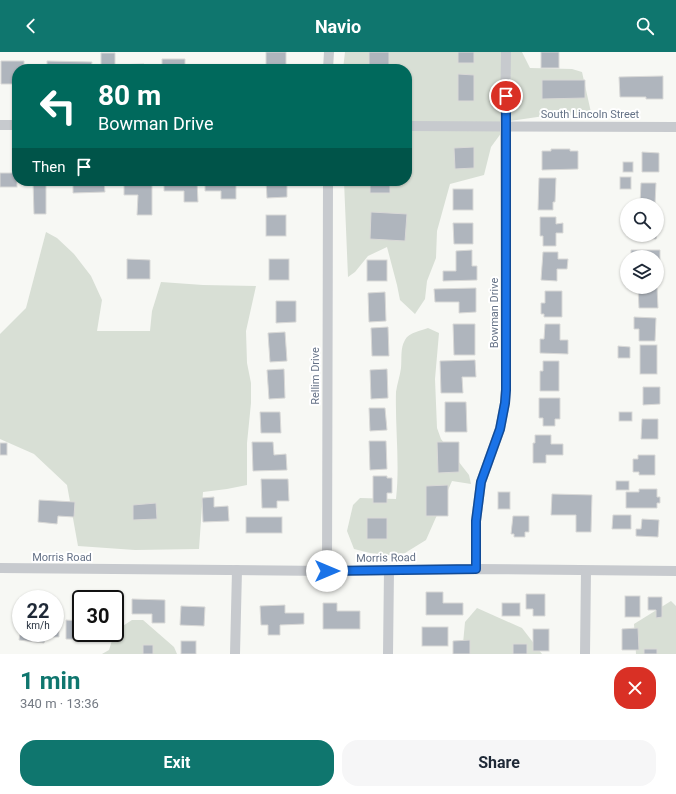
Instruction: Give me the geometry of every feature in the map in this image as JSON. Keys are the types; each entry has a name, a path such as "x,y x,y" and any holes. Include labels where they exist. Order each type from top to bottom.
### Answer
{"street":[{"path":"328,64 329,52"},
{"name":"Bowman Drive","path":"476,569 476,521 481,482 500,429 506,390 506,52"},
{"path":"0,125 12,125"},
{"name":"South Lincoln Street","path":"412,126 676,127"},
{"name":"Rellim Drive","path":"327,571 328,186"},
{"name":"Morris Road","path":"0,568 327,571 476,569 676,571"},
{"path":"235,654 237,570"},
{"path":"388,654 389,570"},
{"path":"585,654 586,570"}],"shaded area":[{"path":"345,52 522,52 530,68 572,69 582,72 592,117 558,114 510,121 491,147 484,175 450,184 437,231 436,258 427,281 425,299 415,314 400,300 387,247 368,256 355,272 348,277 344,186 412,186 412,64 344,64"},
{"path":"46,232 57,238 74,254 91,276 102,300 97,331 150,331 152,311 161,282 203,285 256,286 246,331 247,363 251,383 251,403 247,443 247,485 203,492 199,549 135,550 78,546 67,485 34,454 0,439 0,334 26,308"},
{"path":"428,328 439,333 435,379 437,428 441,439 469,475 471,484 452,481 426,540 405,553 389,555 370,553 354,549 347,531 353,505 360,498 396,499 398,473 396,392 401,368 402,346 409,335"},
{"path":"671,601 676,606 676,654 636,654 634,624"},
{"path":"477,608 522,628 542,654 462,654 465,622"},
{"path":"132,620 143,620 174,647 177,654 102,654 109,650 112,642 124,642 124,625"}],"building":[{"path":"266,52 286,52 286,64 266,64"},
{"path":"369,52 389,52 389,64 369,64"},
{"path":"458,52 474,52 474,63 458,63"},
{"path":"541,52 559,52 559,68 541,68"},
{"path":"101,53 115,53 115,64 101,64"},
{"path":"162,59 185,59 185,64 162,64"},
{"path":"1,61 24,61 24,64 12,64 12,84 1,84"},
{"path":"47,61 92,62 92,64 47,64"},
{"path":"458,74 474,75 474,101 458,101"},
{"path":"663,76 663,99 646,99 646,97 620,97 619,77"},
{"path":"542,80 585,80 585,98 542,99"},
{"path":"474,147 474,168 455,169 454,148"},
{"path":"551,149 570,149 570,151 578,151 578,169 542,170 542,151 551,151"},
{"path":"642,152 659,153 659,172 642,172"},
{"path":"623,162 633,162 633,172 623,172"},
{"path":"0,173 12,173 12,186 17,187 0,187"},
{"path":"620,177 631,177 631,189 620,189"},
{"path":"539,178 556,178 555,202 553,202 553,210 538,210"},
{"path":"641,183 656,183 655,198 640,198"},
{"path":"33,186 46,186 46,214 34,214"},
{"path":"73,186 104,186 105,192 73,193"},
{"path":"124,186 152,186 152,215 137,215 138,195 124,195"},
{"path":"164,186 197,186 198,202 184,202 184,191 164,191"},
{"path":"205,186 236,186 236,199 221,199 221,191 205,191"},
{"path":"266,186 287,186 287,197 267,198"},
{"path":"370,186 390,186 390,193 370,193"},
{"path":"453,189 473,189 473,210 453,210"},
{"path":"371,212 407,214 405,241 370,239"},
{"path":"266,215 286,215 286,236 266,236"},
{"path":"540,217 556,217 556,224 563,223 563,233 556,233 556,246 543,246 543,236 540,236"},
{"path":"453,223 473,223 473,244 454,244"},
{"path":"472,250 472,266 477,266 477,280 443,281 443,271 456,271 456,251"},
{"path":"543,252 558,252 558,259 568,259 567,269 557,269 557,281 541,280"},
{"path":"127,259 150,260 150,279 127,279"},
{"path":"269,259 289,259 289,280 269,280"},
{"path":"367,260 387,260 387,281 367,281"},
{"path":"476,288 476,312 459,313 459,302 435,302 434,289"},
{"path":"545,291 562,291 562,317 544,317 544,314 541,314 541,303 545,303"},
{"path":"385,292 386,321 369,322 368,293"},
{"path":"638,294 657,294 658,308 639,308"},
{"path":"276,301 296,301 296,322 276,323"},
{"path":"634,317 656,318 655,341 639,341 639,329 634,329"},
{"path":"453,324 475,324 475,355 454,355"},
{"path":"545,324 560,324 560,340 568,340 568,354 540,353 540,339 544,339"},
{"path":"388,327 389,356 372,356 371,328"},
{"path":"285,332 287,361 270,362 268,333"},
{"path":"640,345 657,345 657,374 640,374"},
{"path":"618,346 630,347 630,358 618,358"},
{"path":"475,360 476,377 462,377 463,393 441,393 440,361"},
{"path":"543,361 559,361 559,391 540,391 540,371 543,371"},
{"path":"284,369 285,398 269,399 267,370"},
{"path":"387,369 388,398 371,399 370,370"},
{"path":"643,387 660,387 660,404 643,405"},
{"path":"539,398 560,398 560,419 555,419 555,426 543,426 543,418 539,418"},
{"path":"445,402 466,402 467,432 445,432"},
{"path":"369,408 385,408 387,430 370,431"},
{"path":"260,412 280,412 281,433 261,433"},
{"path":"619,412 632,412 632,421 619,421"},
{"path":"642,419 658,419 658,439 641,439"},
{"path":"535,435 551,435 551,444 563,444 563,455 546,455 546,463 533,463 533,443 535,443"},
{"path":"369,441 386,441 387,469 370,470"},
{"path":"252,442 273,442 274,455 286,454 287,470 253,471"},
{"path":"437,442 459,442 459,472 438,473"},
{"path":"0,443 7,443 7,455 0,455"},
{"path":"638,455 655,455 655,475 639,475 639,472 633,472 633,459 638,459"},
{"path":"373,476 387,476 387,478 392,478 392,493 387,493 387,503 373,503"},
{"path":"261,479 288,479 289,501 277,501 277,508 262,508"},
{"path":"616,481 629,481 629,490 616,490"},
{"path":"448,485 448,516 426,516 426,486"},
{"path":"639,489 657,489 657,497 660,497 660,503 657,503 657,508 626,508 626,492 639,492"},
{"path":"498,492 510,492 510,509 498,509"},
{"path":"552,494 592,495 591,532 576,532 576,515 551,515"},
{"path":"214,497 214,507 228,506 229,521 203,522 202,498"},
{"path":"39,500 75,502 74,517 58,516 57,524 38,522"},
{"path":"156,503 157,519 133,520 133,505"},
{"path":"613,515 631,515 631,529 612,529"},
{"path":"513,516 529,516 529,532 525,532 525,537 514,537 514,534 511,534"},
{"path":"246,517 282,517 282,533 246,533"},
{"path":"367,518 387,518 387,539 367,539"},
{"path":"642,519 659,520 658,537 636,536 636,529 641,529"},
{"path":"426,592 443,592 443,603 463,603 463,615 426,615"},
{"path":"526,594 545,594 545,616 533,616 533,609 526,609"},
{"path":"625,596 640,596 640,617 625,617"},
{"path":"648,597 662,597 662,617 656,618 656,610 648,610"},
{"path":"132,599 165,600 165,623 152,623 152,614 132,614"},
{"path":"323,603 337,603 337,611 360,611 360,629 323,629"},
{"path":"502,603 520,603 520,616 502,616"},
{"path":"285,605 285,613 304,613 304,624 280,625 280,635 268,635 268,625 261,625 260,606"},
{"path":"181,606 205,607 204,626 180,625"},
{"path":"66,620 72,620 72,639 66,639"},
{"path":"422,627 448,627 448,646 422,646"},
{"path":"638,628 639,650 622,650 622,629"},
{"path":"533,629 549,629 549,651 533,651"},
{"path":"470,640 470,654 453,654 453,641"},
{"path":"181,641 196,641 196,654 181,654"},
{"path":"513,644 527,644 527,654 513,654"},
{"path":"143,645 153,645 153,654 143,654"},
{"path":"644,649 657,649 657,654 644,654"}],"route":[{"path":"327,571 476,569 476,521 481,482 486,464 500,429 506,390 506,96"}]}
